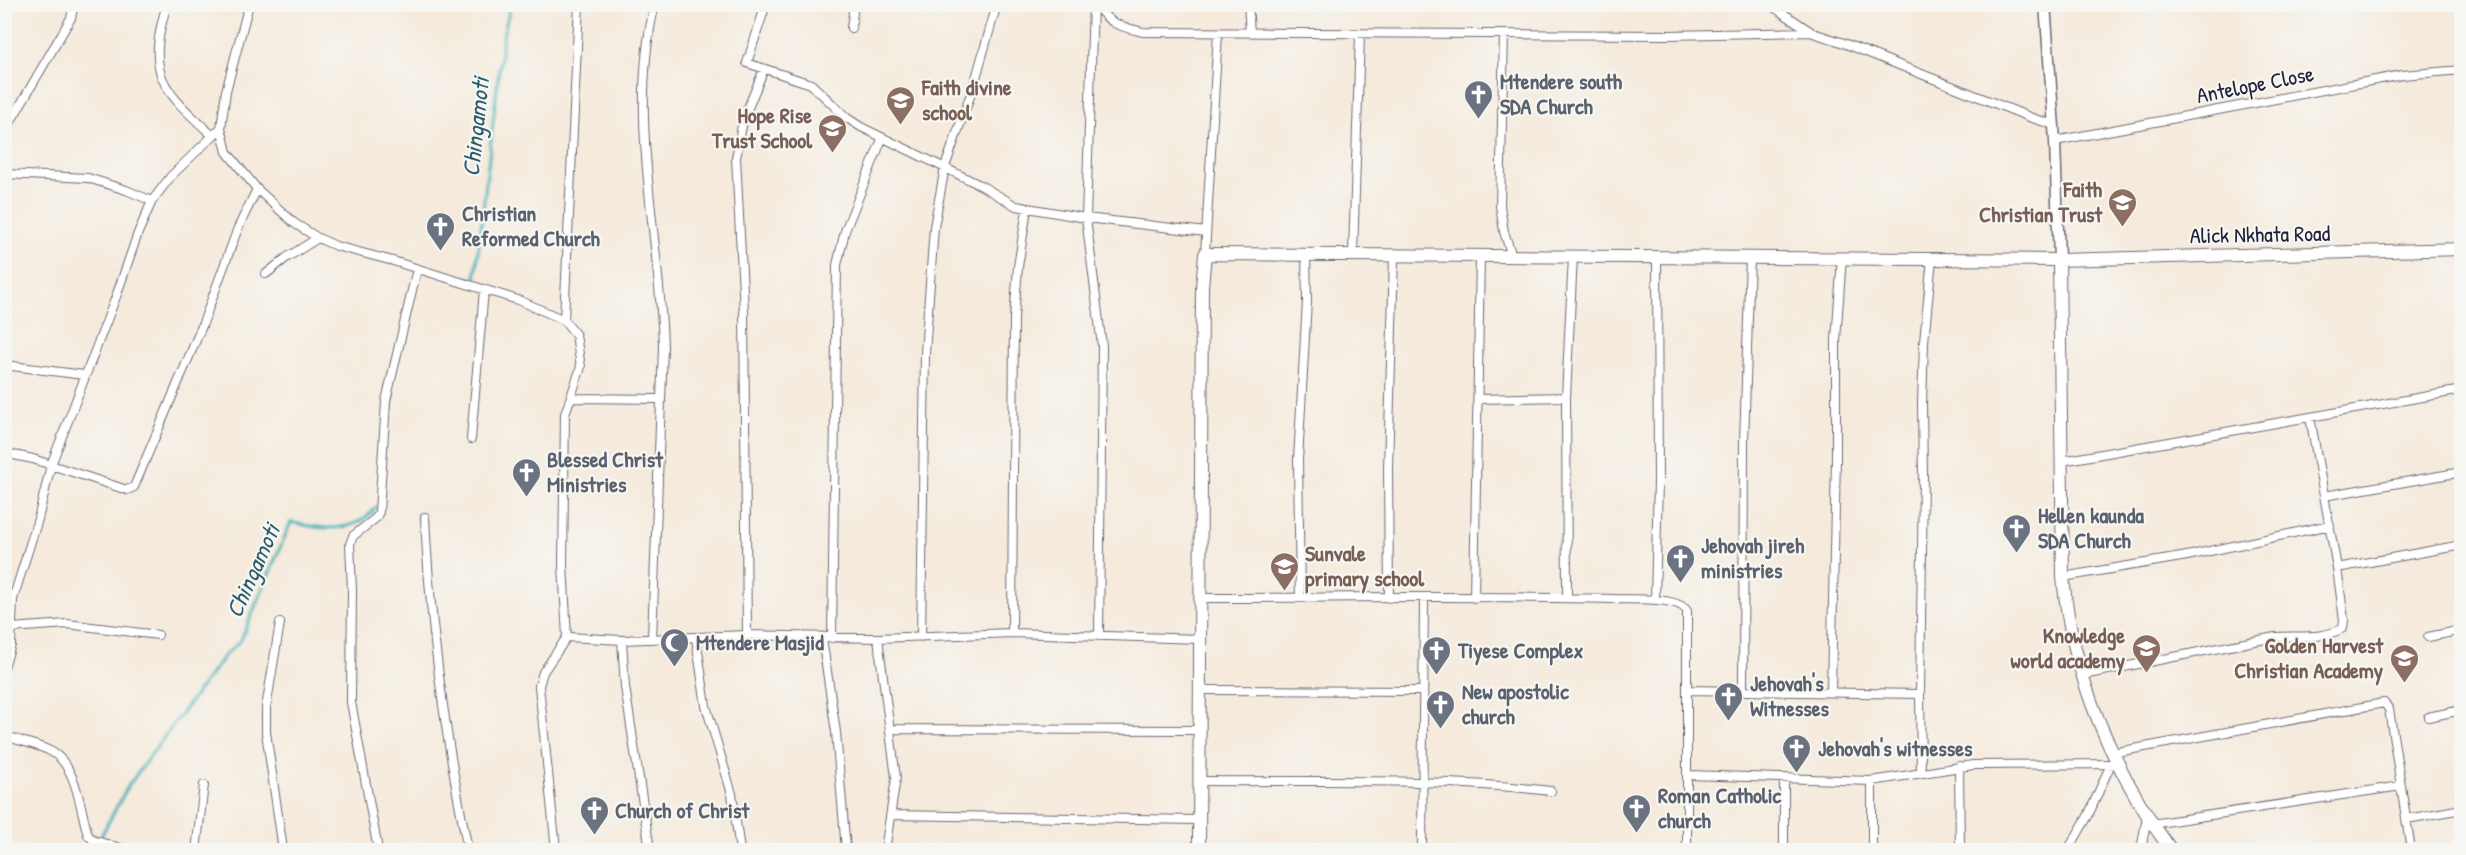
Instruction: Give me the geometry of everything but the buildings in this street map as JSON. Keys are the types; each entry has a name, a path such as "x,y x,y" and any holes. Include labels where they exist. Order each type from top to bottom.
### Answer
{"main road":[{"name":"Alick Nkhata Road","path":"1205,254 2059,260 2462,249"},
{"path":"1199,850 1202,287 1205,254"},
{"path":"2059,260 2063,577 2070,624 2082,675 2113,761 2170,850"}],"street":[{"path":"4,137 71,18 74,4"},
{"path":"167,4 158,49 159,75 176,102 213,136"},
{"path":"249,4 226,90 222,128 228,152 257,189 288,218 318,238 336,246 521,301 564,320 576,334 581,367 573,398 567,405 565,414 563,564 567,637 543,672 539,686 556,850"},
{"path":"564,320 579,4"},
{"path":"652,639 662,306 644,134 646,58 654,4"},
{"path":"766,4 747,60 749,64 811,84 847,118 882,139 945,167 1016,206 1086,218 1206,232"},
{"path":"851,28 854,4"},
{"path":"921,637 925,353 934,227 945,167 974,85 997,4"},
{"path":"1094,4 1106,19 1121,27 1143,32 1669,35 1810,32"},
{"path":"1094,4 1086,218 1102,346 1099,636"},
{"path":"1248,4 1251,33"},
{"path":"1769,4 1810,32 1841,42 2032,118 2054,124"},
{"path":"2045,4 2055,141 2059,260"},
{"path":"1205,254 1218,33"},
{"path":"1353,255 1360,34"},
{"path":"1504,34 1500,206 1504,232 1512,256"},
{"path":"747,635 744,311 736,158 743,120 764,69"},
{"name":"Antelope Close","path":"2055,141 2402,75 2462,70"},
{"path":"4,667 11,645 14,599 38,519 51,465 138,233 152,201 171,176 222,128"},
{"path":"832,638 837,265 845,231 882,139"},
{"path":"4,174 88,178 152,201"},
{"path":"4,453 51,465 126,490 134,487 206,316 238,228 257,189"},
{"path":"1012,633 1014,318 1019,259 1027,209"},
{"path":"266,274 318,238"},
{"path":"1300,598 1299,460 1307,301 1306,254"},
{"path":"1474,598 1480,255"},
{"path":"1389,598 1388,468 1394,256"},
{"path":"1567,598 1566,397 1573,256"},
{"path":"1655,600 1658,481 1657,256"},
{"path":"1743,690 1744,442 1750,257"},
{"path":"1831,692 1836,340 1842,257"},
{"path":"1921,773 1922,404 1932,258"},
{"path":"378,850 351,702 350,544 353,536 376,518 379,512 386,401 417,269"},
{"path":"471,439 484,290"},
{"path":"4,365 84,375"},
{"path":"2062,461 2462,390"},
{"path":"1478,399 1566,397"},
{"path":"573,398 660,399"},
{"path":"2082,675 2275,637 2296,638 2338,631 2345,624 2310,417"},
{"path":"2324,496 2462,472"},
{"path":"424,517 432,624 458,801 468,850"},
{"path":"2063,577 2187,556 2330,525"},
{"path":"2337,568 2462,545"},
{"path":"1202,598 1567,598 1655,600 1684,606 1688,611 1688,850"},
{"path":"1422,850 1424,598"},
{"path":"280,623 266,708 266,732 283,850"},
{"path":"11,628 67,624 158,635"},
{"path":"2428,637 2462,630"},
{"path":"567,637 622,640 747,635 878,638 1012,633 1201,639"},
{"path":"696,638 706,706 732,794 740,850"},
{"path":"822,638 836,732 846,850"},
{"path":"878,638 896,778 885,850"},
{"path":"622,640 625,687 650,850"},
{"path":"1201,690 1423,691"},
{"path":"1688,690 1920,694"},
{"path":"1688,775 1872,781 1959,766 2113,761 2384,703 2389,709 2411,850"},
{"path":"2428,717 2462,710"},
{"path":"890,729 1200,730"},
{"path":"4,735 55,753 66,763 72,773 88,835 93,840 127,850"},
{"path":"2068,850 2088,816 2113,761"},
{"path":"1959,766 1960,850"},
{"path":"1784,778 1784,850"},
{"path":"1200,781 1422,780 1496,784 1551,791"},
{"path":"1872,781 1872,850"},
{"path":"196,850 204,784"},
{"path":"2141,850 2150,820 2401,786"},
{"path":"2407,819 2462,809"},
{"path":"891,815 1199,820"}],"waterway":[{"name":"Chingamoti","path":"452,276 475,279 503,35 511,4"},
{"name":"Chingamoti","path":"101,836 128,786 224,656 241,640 291,522 314,527 337,528 358,522 376,507"}],"place":[{"name":"Mtendere south SDA Church","path":"1479,120"},
{"name":"Faith divine school","path":"901,126"},
{"name":"Hope Rise Trust School","path":"833,154"},
{"name":"Faith Christian Trust","path":"2123,228"},
{"name":"Christian Reformed Church","path":"441,252"},
{"name":"Blessed Christ Ministries","path":"526,498"},
{"name":"Hellen kaunda SDA Church","path":"2017,554"},
{"name":"Jehovah jireh ministries","path":"1680,584"},
{"name":"Sunvale primary school","path":"1284,592"},
{"name":"Mtendere Masjid","path":"675,668"},
{"name":"Knowledge world academy","path":"2146,674"},
{"name":"Tiyese Complex","path":"1437,676"},
{"name":"Golden Harvest Christian Academy","path":"2404,684"},
{"name":"Jehovah's Witnesses","path":"1729,722"},
{"name":"New apostolic church","path":"1441,730"},
{"name":"Jehovah's witnesses","path":"1797,774"},
{"name":"Roman Catholic church","path":"1637,834"},
{"name":"Church of Christ","path":"594,836"}]}
